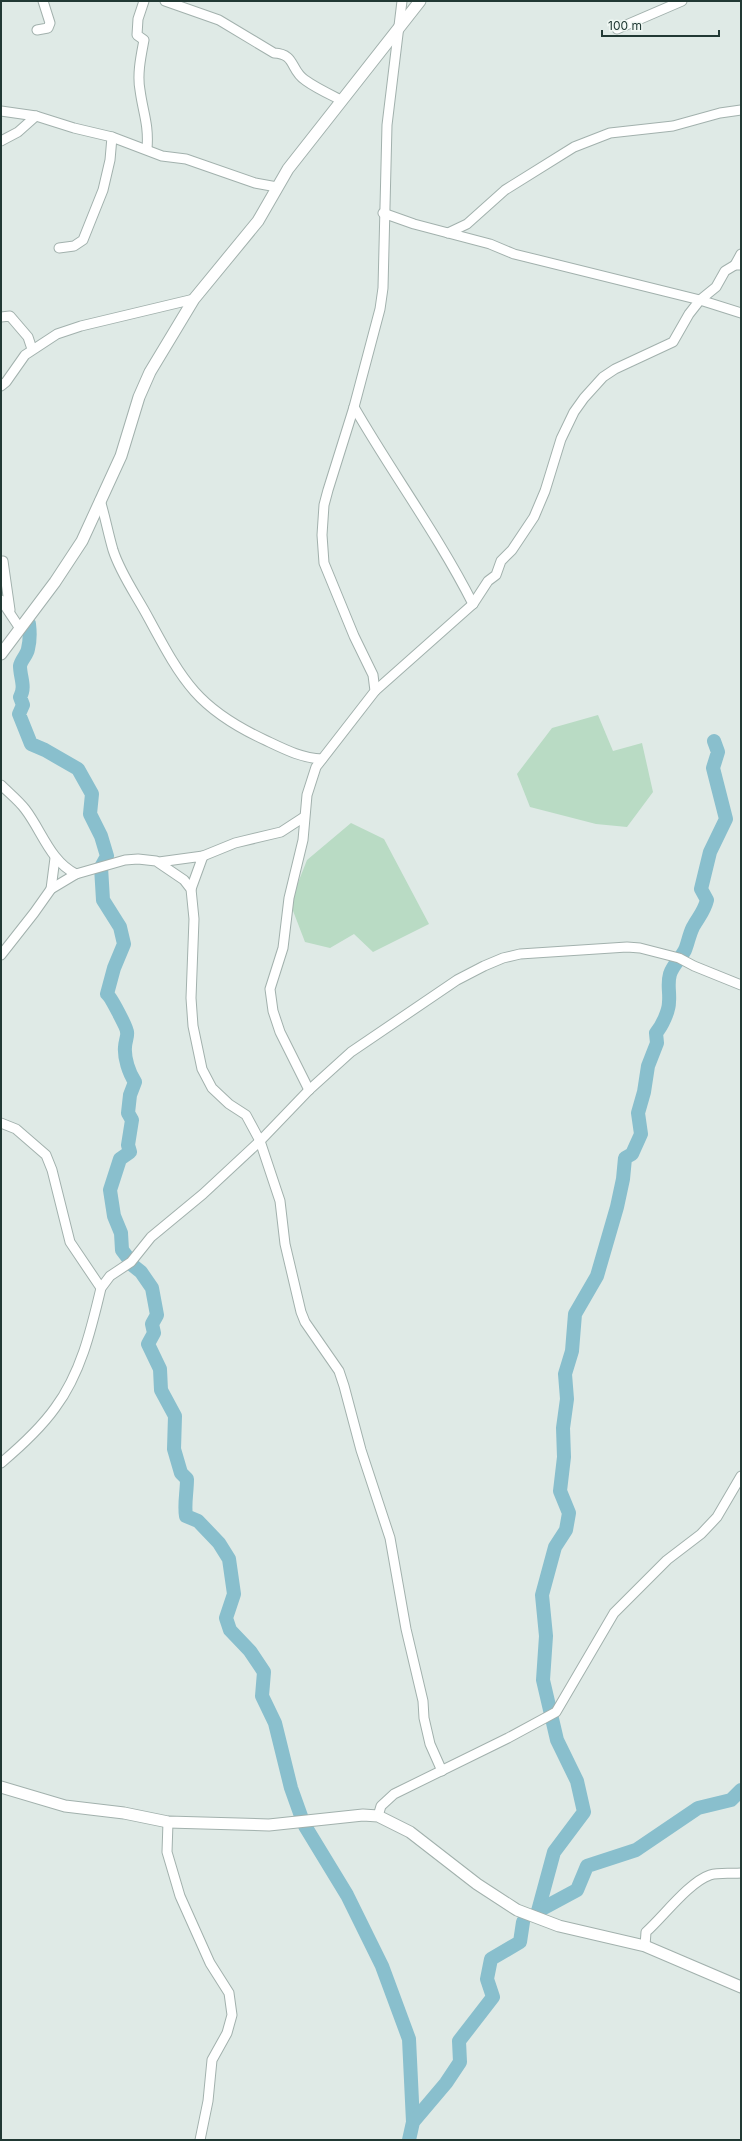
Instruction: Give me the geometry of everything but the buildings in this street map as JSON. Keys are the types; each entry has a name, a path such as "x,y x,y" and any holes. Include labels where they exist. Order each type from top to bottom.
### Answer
{"street":[{"path":"37,30 48,28 50,23 43,1"},
{"path":"144,1 138,19 137,36 144,40 139,78 148,132 147,149"},
{"path":"165,1 219,20 274,53 282,53 288,56 304,79 341,100"},
{"path":"375,692 373,675 354,636 329,576 322,550 324,505 354,407 380,309 383,288 383,213 387,125 392,70 400,26 402,1"},
{"path":"1,654 19,627 71,559 82,541 121,456 138,397 150,372 194,299 258,221 288,169 420,1"},
{"path":"617,29 682,1"},
{"path":"448,233 467,224 505,190 574,147 610,133 673,126 720,113 741,110"},
{"path":"1,111 36,116 74,128 112,137 147,149 162,156 186,159 255,183 277,187"},
{"path":"1,141 18,132 36,116"},
{"path":"59,248 74,246 83,240 103,190 110,160 112,137"},
{"path":"383,213 490,244 514,254 700,300 741,313"},
{"path":"309,1090 280,1032 273,1011 270,989 283,948 289,898 303,840 304,817 310,781 316,767 375,692 473,604 488,581 496,575 501,561 512,550 534,517 545,491 561,439 574,412 584,398 604,377 615,369 673,342 689,314 700,300 716,287 725,271 738,265 741,254"},
{"path":"1,386 6,382 17,365 32,349 66,331 194,299"},
{"path":"1,317 10,316 28,337 32,349"},
{"path":"354,407 374,443 454,567 473,604"},
{"path":"100,500 113,550 122,572 156,633 191,689 219,715 249,732 294,753 309,758 322,759"},
{"path":"3,561 10,610"},
{"path":"1,600 10,610 19,627"},
{"path":"1,785 26,809 56,858 66,868 76,874"},
{"path":"1,955 51,889 76,874 125,860 138,858 159,862 203,856 235,843 281,832 304,817"},
{"path":"203,856 191,889 194,919 191,998 193,1026 202,1069 212,1088 229,1104 246,1115 260,1141 280,1201 285,1244 301,1312 305,1322 339,1371 361,1450 390,1538 406,1629 423,1701 424,1718 430,1744 442,1771"},
{"path":"51,889 56,858"},
{"path":"159,862 184,880 191,889"},
{"path":"1,1463 34,1433 55,1408 74,1375 89,1336 101,1288 110,1276 131,1262 151,1238 260,1141 309,1090 365,1041 457,980 503,958 546,952 627,947 640,948 678,958 741,985"},
{"path":"1,1123 16,1129 46,1155 54,1176 70,1242 101,1288"},
{"path":"378,1816 381,1806 394,1794 508,1738 556,1712 614,1614 667,1560 701,1534 717,1517 741,1476"},
{"path":"1,1787 65,1806 124,1813 168,1822 269,1825 363,1815 378,1816 410,1832 477,1884 517,1910 559,1926 645,1946 741,1987"},
{"path":"168,1822 167,1852 180,1896 210,1963 229,1993 232,2015 227,2033 212,2060 208,2101 200,2140"},
{"path":"645,1946 646,1932 692,1885 709,1875 718,1873 741,1873"}],"green space":[{"path":"598,715 613,751 642,743 653,792 627,827 596,824 530,807 517,774 552,728"},
{"path":"351,823 384,839 429,924 373,952 354,934 330,948 305,942 290,903 307,860"}],"waterway":[{"path":"29,624 29,646 20,666 23,686 20,697 23,705 19,714 31,744 45,750 78,769 92,794 90,814 101,836 107,856 101,867 103,900 120,927 124,944 114,968 107,994 115,1006 126,1029 125,1056 129,1070 135,1082 130,1095 128,1113 132,1120 128,1145 130,1152 120,1159 110,1190 114,1216 121,1233 122,1250 131,1264 141,1272 152,1288 157,1315 152,1324 154,1333 148,1344 160,1369 161,1390 175,1416 174,1449 181,1473 187,1479 185,1507 186,1516 198,1521 219,1543 229,1559 234,1594 226,1618 230,1630 250,1651 264,1672 262,1696 275,1723 291,1788 301,1816"},
{"path":"538,1911 554,1852 584,1812 577,1781 557,1740 543,1680 546,1636 542,1595 555,1547 566,1530 569,1513 560,1491 564,1457 563,1428 567,1399 565,1374 572,1351 575,1314 597,1276 617,1207 623,1179 625,1158 632,1154 641,1134 638,1113 644,1092 648,1066 657,1043 656,1033 663,1022 669,1006 670,974 685,950 695,923 703,911 707,900 701,889 710,852 726,819 713,768 718,752 714,741"},
{"path":"538,1911 577,1890 587,1866 636,1850 698,1808 731,1800 741,1790"},
{"path":"305,1826 347,1895 382,1966 409,2039 413,2122"},
{"path":"409,2140 413,2122 446,2083 460,2062 459,2041 493,1997 487,1979 491,1959 520,1942 523,1922"}]}
